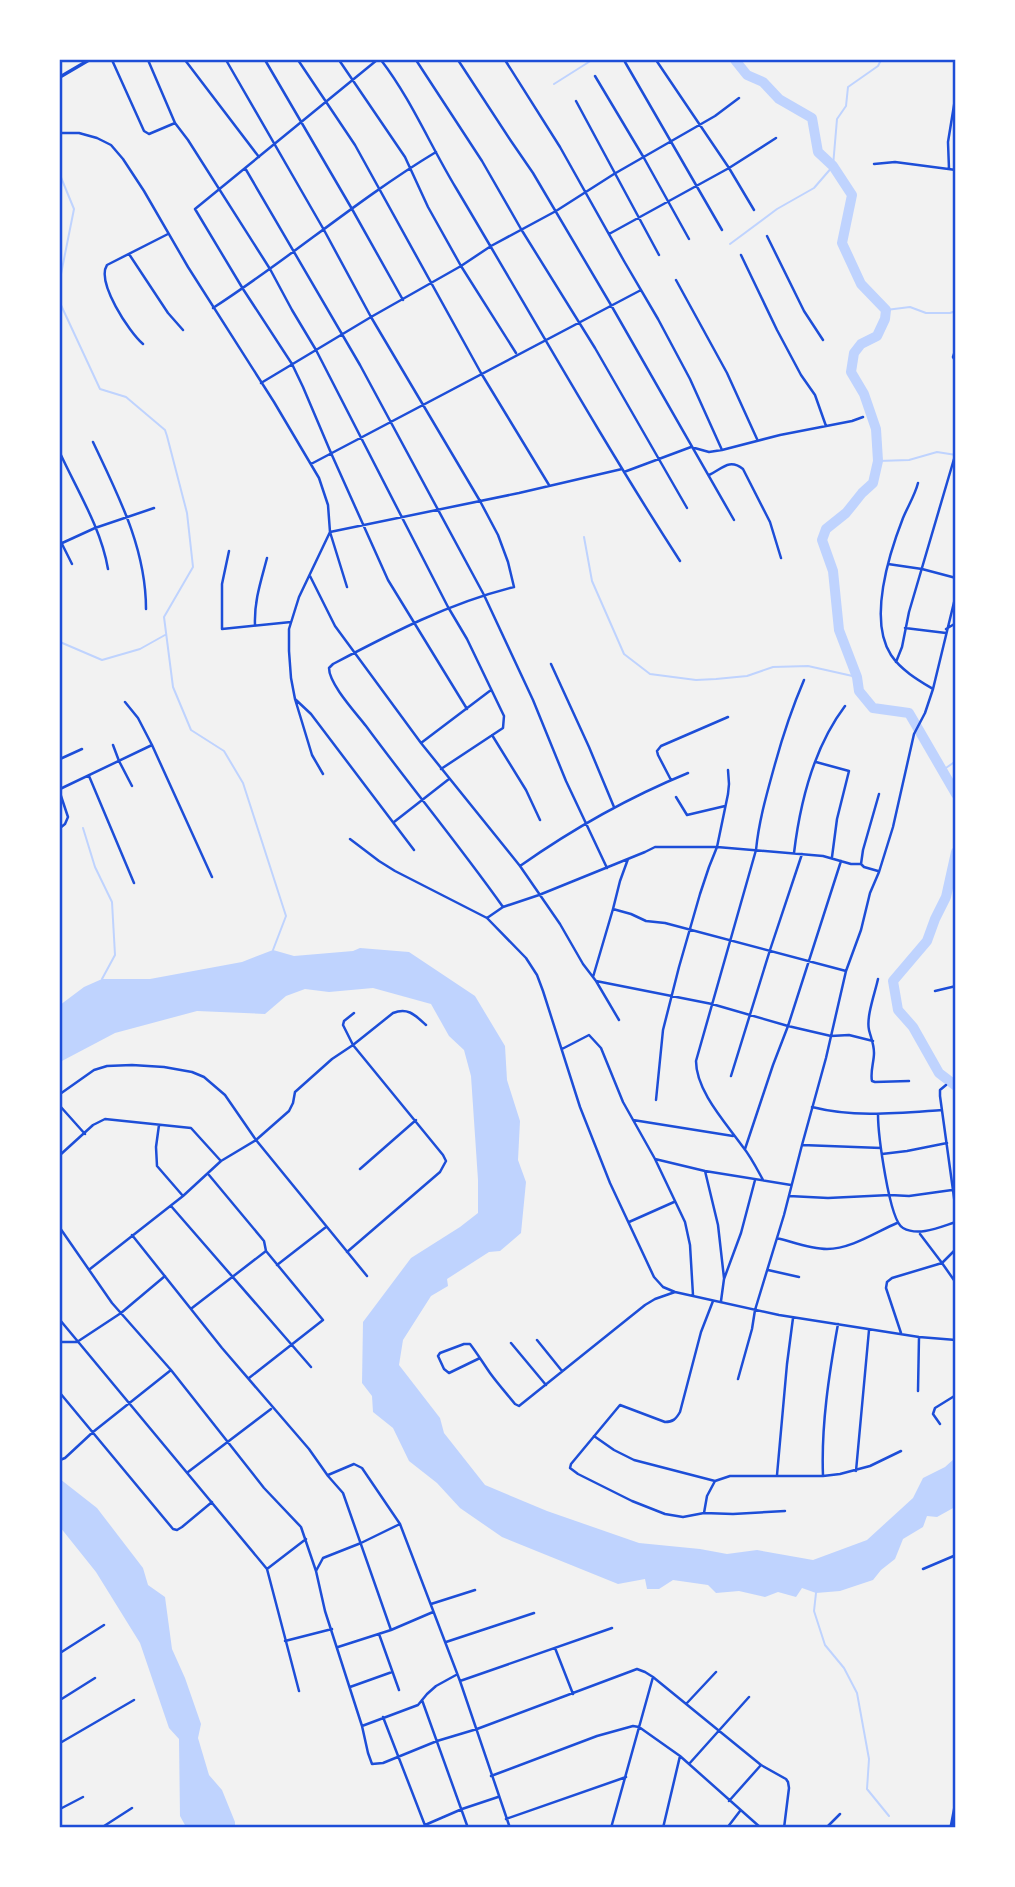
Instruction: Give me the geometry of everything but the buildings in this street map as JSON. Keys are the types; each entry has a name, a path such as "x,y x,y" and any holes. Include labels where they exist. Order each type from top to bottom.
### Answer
{"street":[{"path":"60,77 89,60"},
{"path":"112,60 145,131 149,134 175,123"},
{"path":"148,60 175,123 270,269 316,349 467,639 504,716 503,728 441,769"},
{"path":"185,60 259,157"},
{"path":"226,60 371,317 480,501 498,535 508,562 514,587 448,607 414,622 333,664 328,673 503,907"},
{"path":"265,60 403,300"},
{"path":"299,60 355,145 481,373 549,485"},
{"path":"339,60 379,116 410,167 428,207 461,266 517,354"},
{"path":"467,709 388,580 292,364 195,209 379,60 405,94 436,152 623,471 680,561"},
{"path":"416,60 482,161 595,348 687,508"},
{"path":"458,60 556,211 734,520"},
{"path":"505,60 560,147 641,290 690,379 722,450"},
{"path":"656,60 754,210"},
{"path":"625,62 722,230"},
{"path":"595,76 689,239"},
{"path":"949,169 947,142 956,93"},
{"path":"261,383 433,283 491,246 556,211 739,98"},
{"path":"576,101 659,255"},
{"path":"60,133 79,133 111,145 144,191 213,308 311,464 326,494 330,532 347,587"},
{"path":"609,234 729,168 776,138"},
{"path":"213,308 410,167 436,152"},
{"path":"874,164 895,162 956,170"},
{"path":"245,168 342,334 484,595 607,867"},
{"path":"143,344 122,319 104,268 168,234"},
{"path":"767,236 804,311 823,340"},
{"path":"129,254 168,313 183,330"},
{"path":"741,255 777,330 814,395 826,426"},
{"path":"676,280 727,373 758,440"},
{"path":"311,464 641,290"},
{"path":"956,348 953,358 956,362"},
{"path":"330,532 623,471 691,447 709,452 722,450 863,417"},
{"path":"93,442 128,516 142,567 146,608"},
{"path":"60,453 95,527 108,569"},
{"path":"896,662 954,458"},
{"path":"709,475 731,463 743,469 770,522 781,558"},
{"path":"918,483 902,519 888,564 880,604 890,654 918,680 933,689"},
{"path":"72,564 60,542 95,527 155,508"},
{"path":"323,774 312,755 295,699 289,651 291,622 299,597 330,532"},
{"path":"229,551 222,584 222,629 291,622"},
{"path":"255,625 257,593 267,558"},
{"path":"888,564 956,578"},
{"path":"310,576 335,626 441,769 520,866 567,935 619,1020"},
{"path":"738,1380 755,1310 827,1058 846,971 893,827 914,734 933,689 956,594"},
{"path":"952,605 956,610"},
{"path":"905,628 946,631 956,623"},
{"path":"551,664 614,807"},
{"path":"763,1180 745,1149 706,1094 696,1071 696,1061 756,850 759,822 767,792 789,718 804,680"},
{"path":"421,743 492,690"},
{"path":"295,699 311,714 414,850"},
{"path":"125,702 138,718 152,745 212,877"},
{"path":"794,853 797,829 816,762 827,732 845,706"},
{"path":"671,780 658,755 660,746 728,717"},
{"path":"492,734 526,790 540,820"},
{"path":"113,745 132,786"},
{"path":"60,828 68,817 60,791 152,745"},
{"path":"60,759 82,749"},
{"path":"816,762 849,771 837,819 832,858"},
{"path":"656,1100 663,1030 690,930 717,847 729,784 728,770"},
{"path":"520,866 585,822 688,773"},
{"path":"89,775 134,883"},
{"path":"393,823 449,779"},
{"path":"861,864 879,794"},
{"path":"676,797 687,815 725,806"},
{"path":"350,839 395,871 487,918 526,958 537,975 580,1107 610,1183 654,1277 663,1287 692,1296 793,1317 902,1335 956,1340"},
{"path":"487,918 503,907 539,895 655,846 717,847 794,853 861,864 879,872"},
{"path":"731,1076 802,854"},
{"path":"593,976 628,859"},
{"path":"745,1149 841,861"},
{"path":"613,909 646,921 665,923 846,971"},
{"path":"878,979 869,1020 873,1041 872,1081 909,1082"},
{"path":"596,981 712,1004 831,1036 849,1035 873,1041"},
{"path":"935,990 956,986"},
{"path":"90,1269 171,1206 221,1161 256,1140 289,1111 295,1092 332,1059 393,1013 408,1010 426,1025"},
{"path":"347,1252 440,1172 446,1161 416,1120 353,1045 343,1025 354,1013"},
{"path":"562,1049 589,1035 601,1048 623,1102 685,1222 690,1245 692,1296"},
{"path":"60,1094 94,1070 107,1066 164,1067 204,1077 225,1095 256,1140 367,1276"},
{"path":"946,1085 940,1090 956,1212"},
{"path":"60,1106 85,1134"},
{"path":"812,1107 839,1113 877,1114 942,1110"},
{"path":"877,1114 882,1154 897,1223 902,1228 919,1232 956,1222"},
{"path":"60,1155 93,1125 104,1119 191,1128 221,1161"},
{"path":"360,1169 416,1120"},
{"path":"633,1120 735,1137"},
{"path":"159,1124 157,1166 183,1196"},
{"path":"882,1154 907,1152 947,1143"},
{"path":"802,1145 881,1148"},
{"path":"654,1159 705,1171 791,1185"},
{"path":"705,1171 718,1225 724,1279"},
{"path":"208,1174 264,1241 266,1251 323,1320 249,1378"},
{"path":"721,1301 724,1279 741,1233 755,1180"},
{"path":"789,1196 828,1198 924,1195 952,1189"},
{"path":"629,1223 675,1202"},
{"path":"171,1206 311,1367"},
{"path":"778,1237 814,1247 838,1248 897,1223"},
{"path":"277,1265 326,1226 328,1228"},
{"path":"60,1228 104,1292 171,1370 264,1488 301,1527 372,1764 379,1765 437,1741 477,1729 636,1669 653,1677 761,1765 786,1779 788,1782 784,1828"},
{"path":"919,1232 956,1283"},
{"path":"132,1235 343,1493 391,1630"},
{"path":"902,1335 886,1288 887,1282 892,1278 942,1263 956,1249"},
{"path":"192,1308 266,1251"},
{"path":"768,1270 799,1277"},
{"path":"60,1342 77,1342 121,1312 165,1276"},
{"path":"480,1357 449,1373 438,1356 467,1343 480,1357 489,1372 519,1406 645,1305 675,1292"},
{"path":"714,1300 701,1332 676,1419 664,1422 620,1405 570,1468 632,1502 665,1514 683,1517 704,1513 785,1511"},
{"path":"777,1475 793,1317"},
{"path":"60,1320 267,1569 299,1691"},
{"path":"823,1476 824,1424 838,1324"},
{"path":"856,1471 869,1330"},
{"path":"918,1391 919,1337"},
{"path":"537,1340 562,1371"},
{"path":"511,1343 546,1385"},
{"path":"60,1460 171,1370"},
{"path":"60,1394 173,1529 182,1527 212,1502"},
{"path":"940,1424 933,1415 935,1408 956,1395"},
{"path":"188,1472 272,1408"},
{"path":"594,1436 634,1460 715,1481 730,1476 823,1476 856,1471 877,1464 901,1451"},
{"path":"328,1476 354,1464 362,1468 400,1524 446,1642 510,1828"},
{"path":"704,1513 707,1496 715,1481"},
{"path":"316,1571 323,1558 400,1524"},
{"path":"267,1569 306,1539"},
{"path":"923,1569 956,1555"},
{"path":"431,1604 475,1590"},
{"path":"338,1647 391,1630 433,1612"},
{"path":"446,1642 534,1613"},
{"path":"60,1653 104,1625"},
{"path":"285,1641 332,1629"},
{"path":"460,1681 612,1629"},
{"path":"379,1634 399,1690"},
{"path":"555,1648 573,1694"},
{"path":"350,1687 392,1672"},
{"path":"687,1703 716,1672"},
{"path":"362,1726 412,1707 436,1686 457,1674"},
{"path":"612,1827 653,1677"},
{"path":"60,1700 95,1678"},
{"path":"689,1764 749,1697"},
{"path":"60,1743 134,1700"},
{"path":"422,1700 468,1828"},
{"path":"383,1717 426,1826 462,1809 499,1797"},
{"path":"491,1776 597,1736 633,1726 639,1727 680,1756 761,1828"},
{"path":"663,1828 680,1756"},
{"path":"729,1801 761,1765"},
{"path":"506,1819 625,1777"},
{"path":"60,1809 83,1797"},
{"path":"950,1826 956,1799"},
{"path":"101,1828 132,1808"},
{"path":"727,1828 740,1811"},
{"path":"826,1828 839,1814"},
{"path":"950,1826 956,1819"}],"water":[{"path":"360,948 409,952 475,996 505,1046 507,1080 520,1121 518,1160 526,1182 521,1233 500,1251 489,1252 447,1279 448,1286 431,1296 403,1340 399,1365 440,1418 444,1433 485,1485 547,1511 639,1543 727,1554 757,1550 813,1560 867,1540 913,1498 923,1478 945,1467 955,1458 955,1507 937,1517 927,1516 923,1527 903,1539 895,1559 873,1580 840,1591 816,1593 802,1588 796,1597 778,1592 765,1597 739,1591 716,1593 708,1585 673,1580 659,1589 647,1589 645,1579 618,1584 502,1537 460,1508 437,1483 409,1461 393,1428 373,1412 372,1396 362,1383 363,1322 411,1258 478,1213 471,1076 464,1050 449,1036 431,1004 373,988 329,992 305,989 286,996 265,1014 197,1011 115,1033 60,1062 60,1005 84,987 102,979 150,979 242,962 273,950 294,956 353,951"},
{"path":"60,1479 97,1508 143,1568 148,1585 165,1597 172,1649 201,1724 198,1738 209,1775 222,1790 235,1827 186,1827 180,1816 179,1739 169,1728 140,1643 96,1572 60,1527"}],"waterway":[{"path":"554,84 592,60"},
{"path":"735,60 747,75 763,82 779,99 812,118 818,152 833,166 852,195 842,243 861,284 886,310 877,336 861,344 854,353 851,372 864,394 876,429 878,461 873,483 846,513 826,529 822,540 833,571 839,630 857,677 859,691 873,708 909,713 956,794"},
{"path":"730,244 777,209 814,188 833,166 837,119 846,106 848,87 878,66 881,60"},
{"path":"60,175 74,209 60,279"},
{"path":"60,303 100,389 126,397 165,430 167,436 187,513 193,567 164,617 173,687 191,730 224,751 243,783 286,916 273,950"},
{"path":"886,310 910,307 926,313 956,311"},
{"path":"878,461 909,460 937,452 956,455"},
{"path":"584,537 592,581 624,654 650,674 696,680 716,679 747,676 773,667 808,666 857,677"},
{"path":"60,642 102,660 140,649 165,635"},
{"path":"943,770 956,761"},
{"path":"83,828 95,867 112,902 115,955 102,979"},
{"path":"956,852 946,897 927,941 893,981 898,1010 913,1027 939,1073 956,1086"},
{"path":"816,1593 814,1611 825,1645 844,1668 857,1693 869,1759 867,1789 889,1816"}]}
